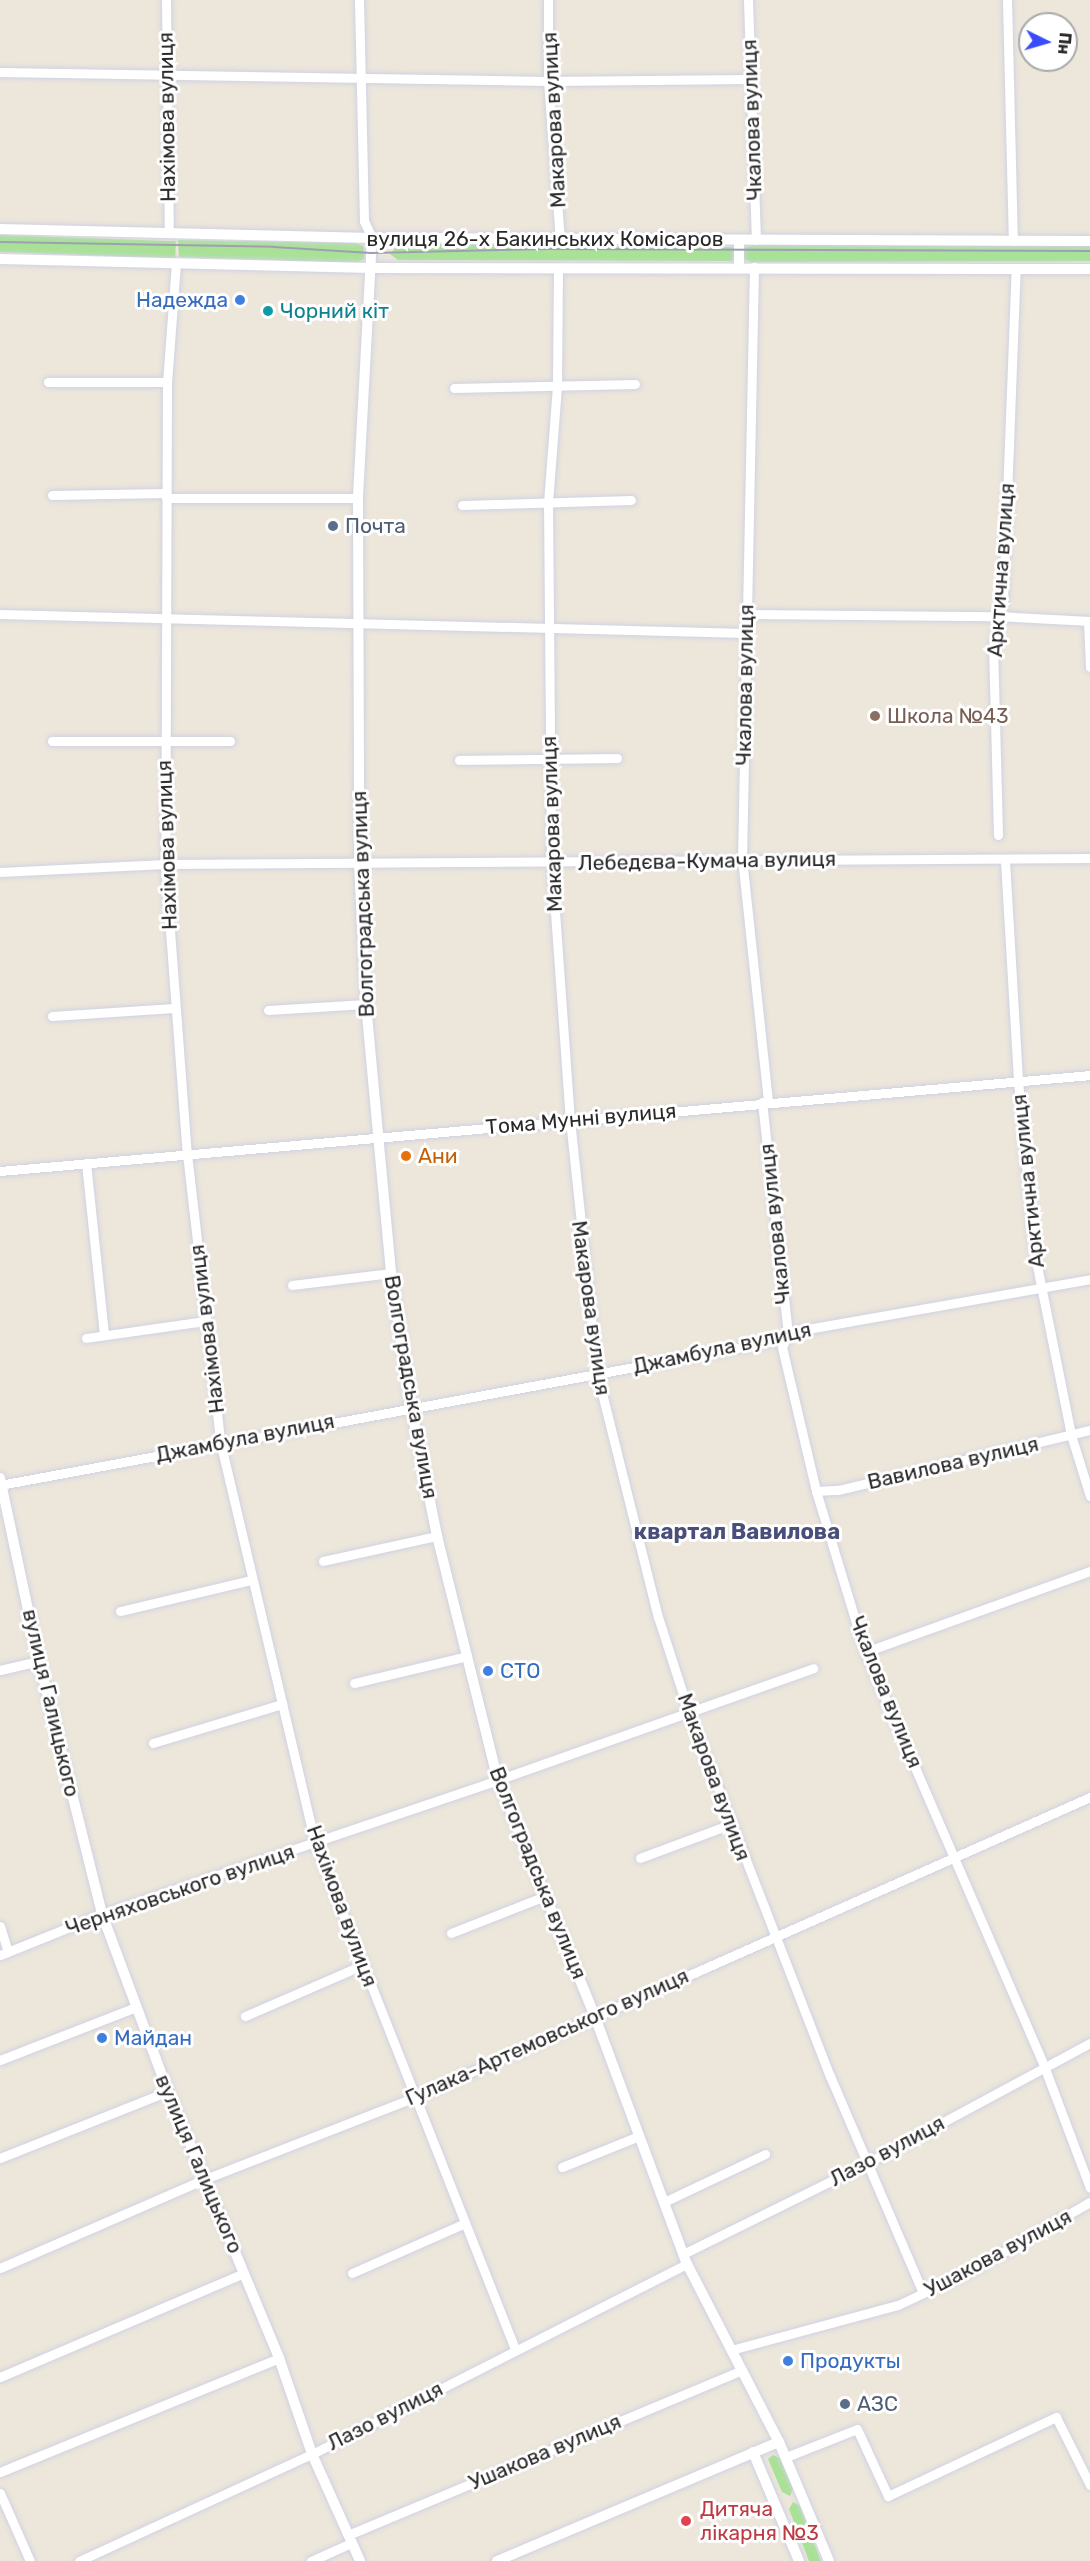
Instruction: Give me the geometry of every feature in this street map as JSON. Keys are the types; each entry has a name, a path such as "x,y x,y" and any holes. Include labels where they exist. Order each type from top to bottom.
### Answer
{"street":[{"name":"Нахімова вулиця","path":"166,0 165,74 169,233"},
{"path":"359,0 358,78 364,221 372,238"},
{"name":"Макарова вулиця","path":"548,0 548,81 560,239"},
{"name":"Чкалова вулиця","path":"748,0 756,240"},
{"path":"1007,0 1013,241"},
{"path":"0,72 548,81 749,79"},
{"name":"вулиця 26-х Бакинських Комісаров","path":"0,229 372,238 1090,241"},
{"name":"Волгоградська вулиця","path":"372,238 358,498 359,864 366,1004 378,1137 391,1273 411,1408 437,1536 498,1780 595,2017 685,2259 779,2442 829,2561"},
{"path":"739,240 739,267"},
{"name":"вулиця 26-х Бакинських Комісаров","path":"0,259 371,268 1090,269"},
{"name":"Нахімова вулиця","path":"176,263 167,382 163,742 165,864 174,1008 187,1154 220,1442 315,1843 515,2349"},
{"name":"Чкалова вулиця","path":"754,267 742,858 788,1334 782,1347 816,1491 865,1652 1044,2066 1090,2188"},
{"name":"Макарова вулиця","path":"558,268 557,386 548,503 548,759 552,863 570,1120 597,1373 656,1607 689,1713 774,1936 923,2294"},
{"name":"Арктична вулиця","path":"998,835 993,648 996,615 1003,600 1016,269"},
{"path":"48,382 167,382"},
{"path":"454,388 634,384"},
{"path":"52,495 358,498"},
{"path":"462,505 631,500"},
{"path":"0,614 359,625 746,633"},
{"path":"747,614 996,615 1089,621 1090,667"},
{"path":"52,741 230,741"},
{"path":"459,760 617,758"},
{"name":"Лебедєва-Кумача вулиця","path":"0,872 165,864 552,863 742,858 1005,861 1090,858"},
{"name":"Арктична вулиця","path":"1005,861 1018,1081 1040,1288 1071,1435 1090,1496"},
{"path":"268,1010 366,1004"},
{"path":"52,1016 174,1008"},
{"name":"Тома Мунні вулиця","path":"0,1171 765,1101 1090,1075"},
{"path":"86,1163 105,1335"},
{"path":"292,1285 391,1273"},
{"name":"Джамбула вулиця","path":"0,1483 774,1341 788,1334 1090,1279"},
{"path":"86,1338 206,1321"},
{"name":"Вавилова вулиця","path":"816,1491 831,1491 1090,1430"},
{"name":"вулиця Галицького","path":"0,1483 39,1661 102,1914 168,2091 279,2358 312,2454 360,2561"},
{"path":"323,1561 437,1536"},
{"path":"865,1652 1090,1571"},
{"path":"120,1611 251,1580"},
{"path":"354,1683 467,1656"},
{"path":"0,1671 39,1661"},
{"name":"Черняховського вулиця","path":"4,1953 102,1914 498,1780 813,1668"},
{"path":"153,1743 282,1704"},
{"name":"Гулака-Артемовського вулиця","path":"0,2268 205,2180 415,2097 954,1855 1090,1797"},
{"path":"640,1858 731,1824"},
{"path":"452,1933 546,1896"},
{"path":"0,1926 4,1953"},
{"path":"245,2016 363,1965"},
{"path":"0,2060 136,2007"},
{"name":"Лазо вулиця","path":"79,2561 312,2454 515,2349 1090,2043"},
{"path":"0,2158 168,2091"},
{"path":"562,2167 639,2136"},
{"path":"664,2202 765,2154"},
{"name":"Ушакова вулиця","path":"731,2350 898,2305 923,2294 1090,2202"},
{"path":"352,2273 464,2224"},
{"path":"0,2377 244,2273"},
{"path":"0,2472 279,2358"},
{"name":"Ушакова вулиця","path":"311,2561 349,2539 742,2370"},
{"path":"786,2457 857,2429 888,2496 1056,2417 1090,2485"},
{"path":"497,2561 779,2442"},
{"path":"753,2452 799,2561"},
{"path":"0,2493 30,2561"}],"green space":[{"path":"0,235 176,241 175,258 0,252"},
{"path":"178,240 356,243 363,246 365,253 364,259 356,263 179,257"},
{"path":"399,244 733,247 736,255 732,261 398,260 390,254"},
{"path":"753,245 1090,246 1090,261 751,262 744,259 744,248"},
{"path":"773,2455 780,2458 793,2489 790,2496 782,2492 768,2459"},
{"path":"793,2502 800,2506 821,2561 809,2561 789,2509"}],"tram line":[{"path":"0,242 274,247 371,253 549,249 1090,251"}],"place":[{"name":"Надежда","path":"240,300"},
{"name":"Чорний кіт","path":"268,311"},
{"name":"Почта","path":"333,526"},
{"name":"Школа №43","path":"875,716"},
{"name":"Ани","path":"406,1156"},
{"name":"СТО","path":"488,1671"},
{"name":"Майдан","path":"102,2038"},
{"name":"Продукты","path":"788,2361"},
{"name":"АЗС","path":"845,2404"},
{"name":"Дитяча лікарня №3","path":"686,2521"}],"district":[{"name":"квартал Вавилова","path":"737,1532"}]}
